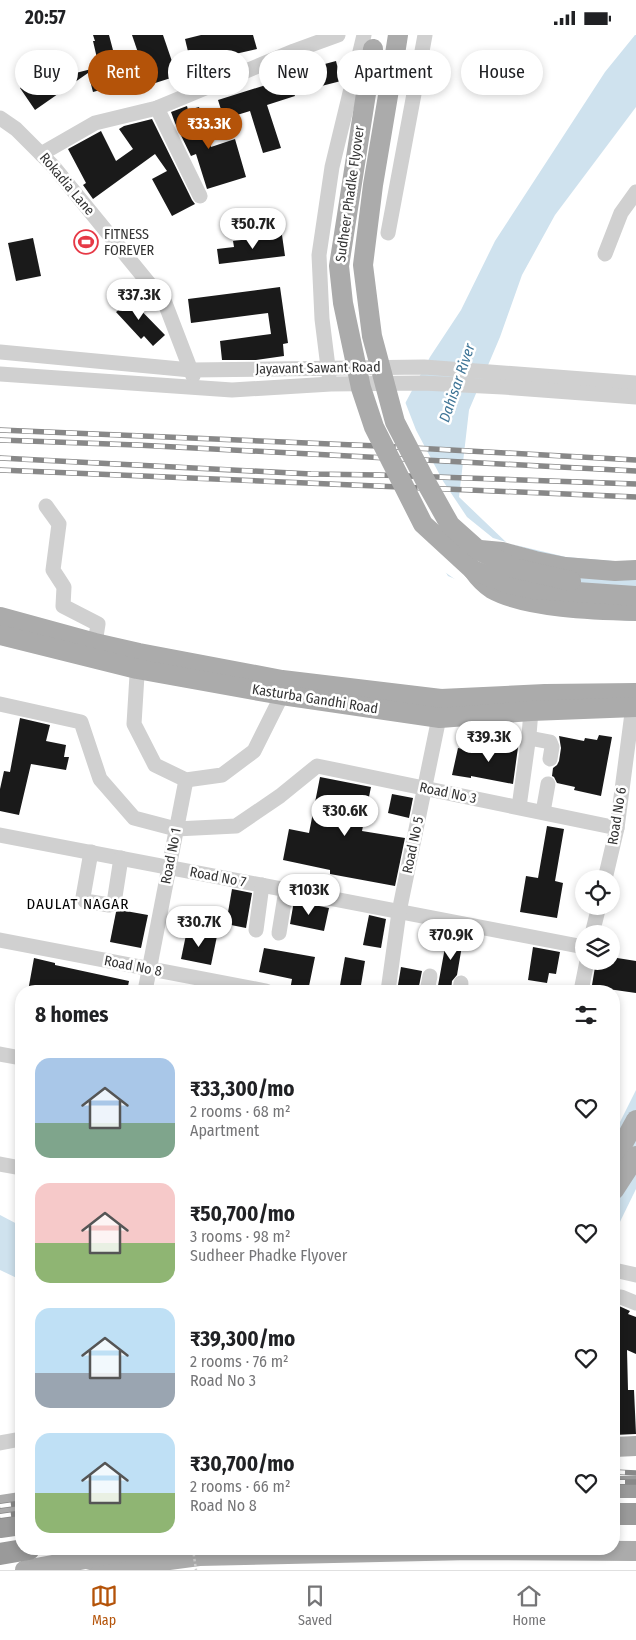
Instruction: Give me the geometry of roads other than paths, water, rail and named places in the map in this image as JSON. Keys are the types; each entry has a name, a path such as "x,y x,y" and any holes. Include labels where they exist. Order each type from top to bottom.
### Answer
{"highway":[{"path":"620,1487 636,1487"},
{"path":"620,1514 636,1514"},
{"path":"0,1527 15,1525"},
{"path":"0,1553 15,1551"}],"main road":[{"name":"Sudheer Phadke Flyover","path":"371,40 339,266 342,303 340,363 361,388 374,427 424,524 472,570 532,589 636,596"},
{"name":"Sudheer Phadke Flyover","path":"397,44 373,185 363,265 372,336 395,422 450,525 478,550 514,568 542,576 586,583 636,586"},
{"path":"478,550 502,552 566,567 615,571 636,570"},
{"path":"472,570 481,581 492,589 520,599 594,609 636,611"},
{"name":"Kasturba Gandhi Road","path":"0,617 95,643 138,661"},
{"name":"Kasturba Gandhi Road","path":"0,635 282,687 441,709 635,700"},
{"path":"620,1149 636,1120"},
{"path":"620,1181 636,1156"},
{"path":"620,1447 636,1446"},
{"path":"0,1505 15,1503"},
{"path":"620,1551 636,1551"},
{"path":"25,1570 108,1555"},
{"path":"87,1559 118,1567 209,1556 253,1555"}],"street":[{"path":"42,154 96,123 157,108 294,51 338,35"},
{"path":"388,233 426,35"},
{"path":"331,384 340,363 322,319 319,255 332,167 371,40"},
{"path":"157,108 200,196"},
{"name":"Rokadia Lane","path":"0,118 16,129 42,154 165,303 191,369 195,387"},
{"path":"605,254 621,213 636,192"},
{"name":"Jayavant Sawant Road","path":"0,352 191,369 340,363 424,367 636,397"},
{"name":"Jayavant Sawant Road","path":"0,374 232,390 331,384 506,380 636,383"},
{"path":"46,506 59,524 53,570 64,587 64,606 98,624 95,643"},
{"path":"138,661 134,724 155,765 186,780 222,775 254,751 282,687"},
{"name":"Road No 6","path":"607,870 617,828 635,700"},
{"name":"Road No 3","path":"0,704 82,722 100,779 128,812 134,818 176,829 236,826 280,796 317,766 617,828"},
{"path":"519,807 529,738 540,705"},
{"name":"Road No 5","path":"389,985 399,912 426,789 441,709"},
{"path":"529,738 550,742 552,747 550,759"},
{"name":"Road No 1","path":"146,985 186,780"},
{"path":"521,789 548,788 543,812"},
{"name":"Road No 7","path":"0,835 121,861 169,867 285,893 399,912 575,945"},
{"path":"91,855 83,897 85,901 109,905 114,903 121,861"},
{"path":"256,930 262,888"},
{"path":"279,933 285,893"},
{"name":"Road No 8","path":"0,940 233,985"},
{"path":"582,985 584,970"},
{"path":"428,985 430,976"},
{"path":"0,1054 15,1057"},
{"path":"0,1164 15,1168"},
{"path":"620,1271 636,1275"},
{"path":"620,1299 636,1303"},
{"path":"620,1439 636,1439"},
{"path":"0,1443 15,1440"}],"water":[{"name":"Dahisar River","path":"635,35 636,107 555,215 522,275 500,337 469,410 459,497 507,543 566,557 636,563 636,620 630,621 520,606 448,576 402,499 401,411 430,357 461,310 495,241 605,72"},
{"path":"636,1090 636,1189 620,1222 620,1122"},
{"path":"0,1215 15,1223 15,1277 0,1270"}],"railway":[{"path":"0,430 378,446 636,460"},
{"path":"0,440 137,445 636,471"},
{"path":"0,458 311,474 636,484"},
{"path":"0,470 636,497"},
{"path":"620,1472 636,1473"},
{"path":"620,1482 636,1482"},
{"path":"0,1506 15,1504"},
{"path":"0,1516 15,1514"}],"place":[{"name":"FITNESS FOREVER","path":"86,242"}],"district":[{"name":"DAULAT NAGAR","path":"78,904"}]}
